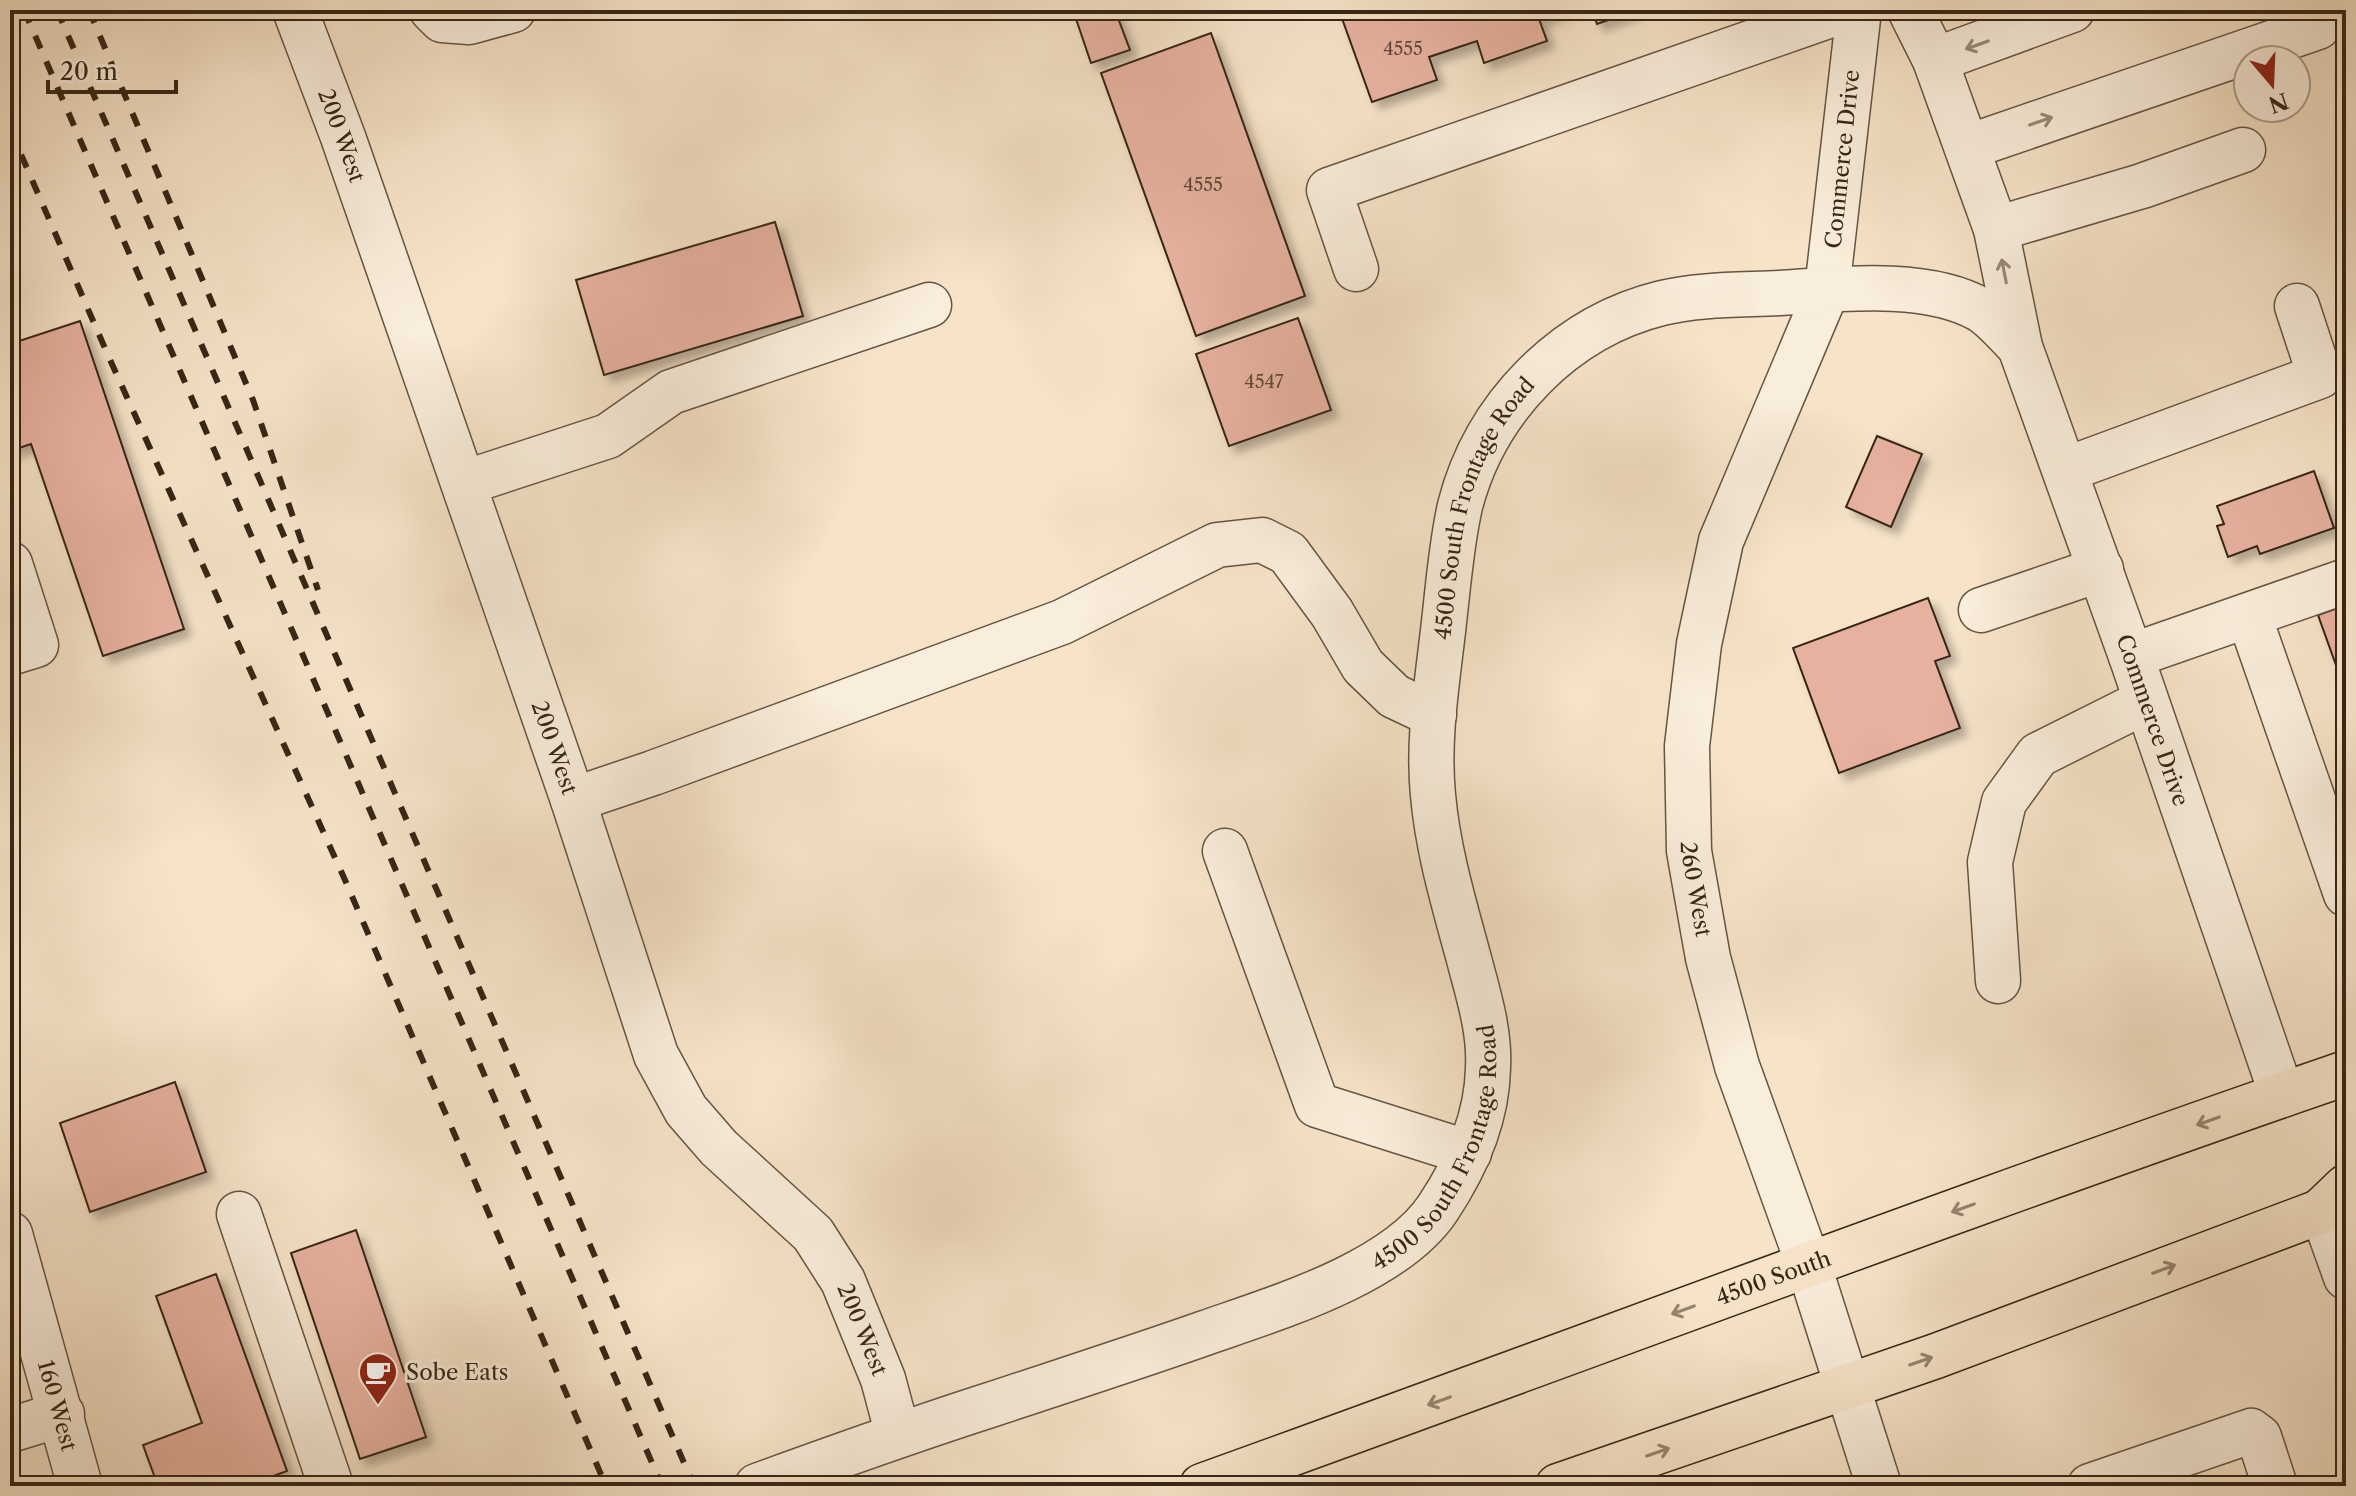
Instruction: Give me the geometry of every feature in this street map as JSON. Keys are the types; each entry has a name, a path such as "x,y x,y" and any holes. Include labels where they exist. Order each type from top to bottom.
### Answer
{"main road":[{"name":"4500 South","path":"1202,1486 1808,1263 2346,1073"},
{"path":"1558,1486 1847,1387 2338,1200"}],"street":[{"name":"200 West","path":"295,10 343,137 464,483 573,800 656,1055 686,1110 710,1139 813,1234 828,1257 843,1281 883,1379 898,1435"},
{"path":"432,10 442,20 469,22 513,10"},
{"path":"1356,269 1329,190 1845,10"},
{"name":"Commerce Drive","path":"1859,10 1827,290 1907,290 1946,296 1984,312 2020,347"},
{"name":"Commerce Drive","path":"1910,10 1935,60 1968,147 1996,229 2020,347 2101,569 2282,1095"},
{"path":"1935,60 2072,10"},
{"path":"1968,147 2318,27 2312,10"},
{"path":"1996,229 2142,186 2243,150"},
{"name":"4500 South Frontage Road","path":"757,1486 1301,1299 1359,1273 1404,1242 1436,1213 1469,1153 1483,1114 1488,1068 1486,1030 1442,856 1432,790 1434,715 1452,547 1461,504 1475,463 1503,413 1532,377 1565,348 1599,327 1631,312 1669,301 1827,290"},
{"name":"260 West","path":"1827,290 1721,541 1699,644 1687,746 1689,851 1708,958 1737,1066 1808,1263 1879,1486"},
{"path":"464,483 608,436 671,392 929,305"},
{"path":"2065,470 2320,376 2297,306"},
{"path":"573,800 1062,622 1217,545 1262,540 1288,553 1332,613 1363,666 1394,696 1434,715"},
{"path":"10,564 36,645 10,653"},
{"path":"1981,610 2101,569"},
{"path":"2131,656 2346,581"},
{"path":"2249,616 2346,894"},
{"path":"1998,981 1990,862 2004,802 2038,755 2146,701"},
{"path":"1225,851 1317,1105 1469,1153"},
{"path":"2338,1200 2346,1277"},
{"path":"239,1214 331,1486"},
{"name":"160 West","path":"10,1234 80,1486"},
{"path":"10,1430 62,1414"},
{"path":"2090,1486 2251,1431 2259,1437 2275,1486"}],"building":[{"path":"1073,10 1115,10 1130,50 1091,63"},
{"path":"1339,10 1563,10 1539,19 1547,41 1484,63 1477,41 1429,57 1437,80 1372,102"},
{"path":"1592,10 1637,10 1597,24"},
{"path":"1211,33 1305,296 1196,336 1101,73"},
{"path":"775,222 803,316 604,375 576,280"},
{"path":"1298,318 1331,410 1229,446 1196,354"},
{"path":"80,321 184,629 103,656 31,444 10,451 10,344"},
{"path":"1877,436 1922,454 1891,527 1846,507"},
{"path":"2314,471 2334,528 2260,554 2257,546 2228,557 2217,526 2224,524 2217,506"},
{"path":"1928,598 1950,656 1935,661 1960,728 1839,773 1793,648"},
{"path":"2346,605 2346,693 2318,615"},
{"path":"175,1082 206,1172 90,1212 60,1123"},
{"path":"356,1230 426,1437 360,1459 291,1253"},
{"path":"216,1274 287,1471 246,1486 158,1486 143,1445 202,1423 156,1296"}],"railway":[{"path":"24,10 662,1486"},
{"path":"57,10 694,1486"},
{"path":"89,10 253,400 318,590"},
{"path":"10,129 107,353 345,880 606,1486"}],"place":[{"name":"Sobe Eats","path":"378,1406"}]}
